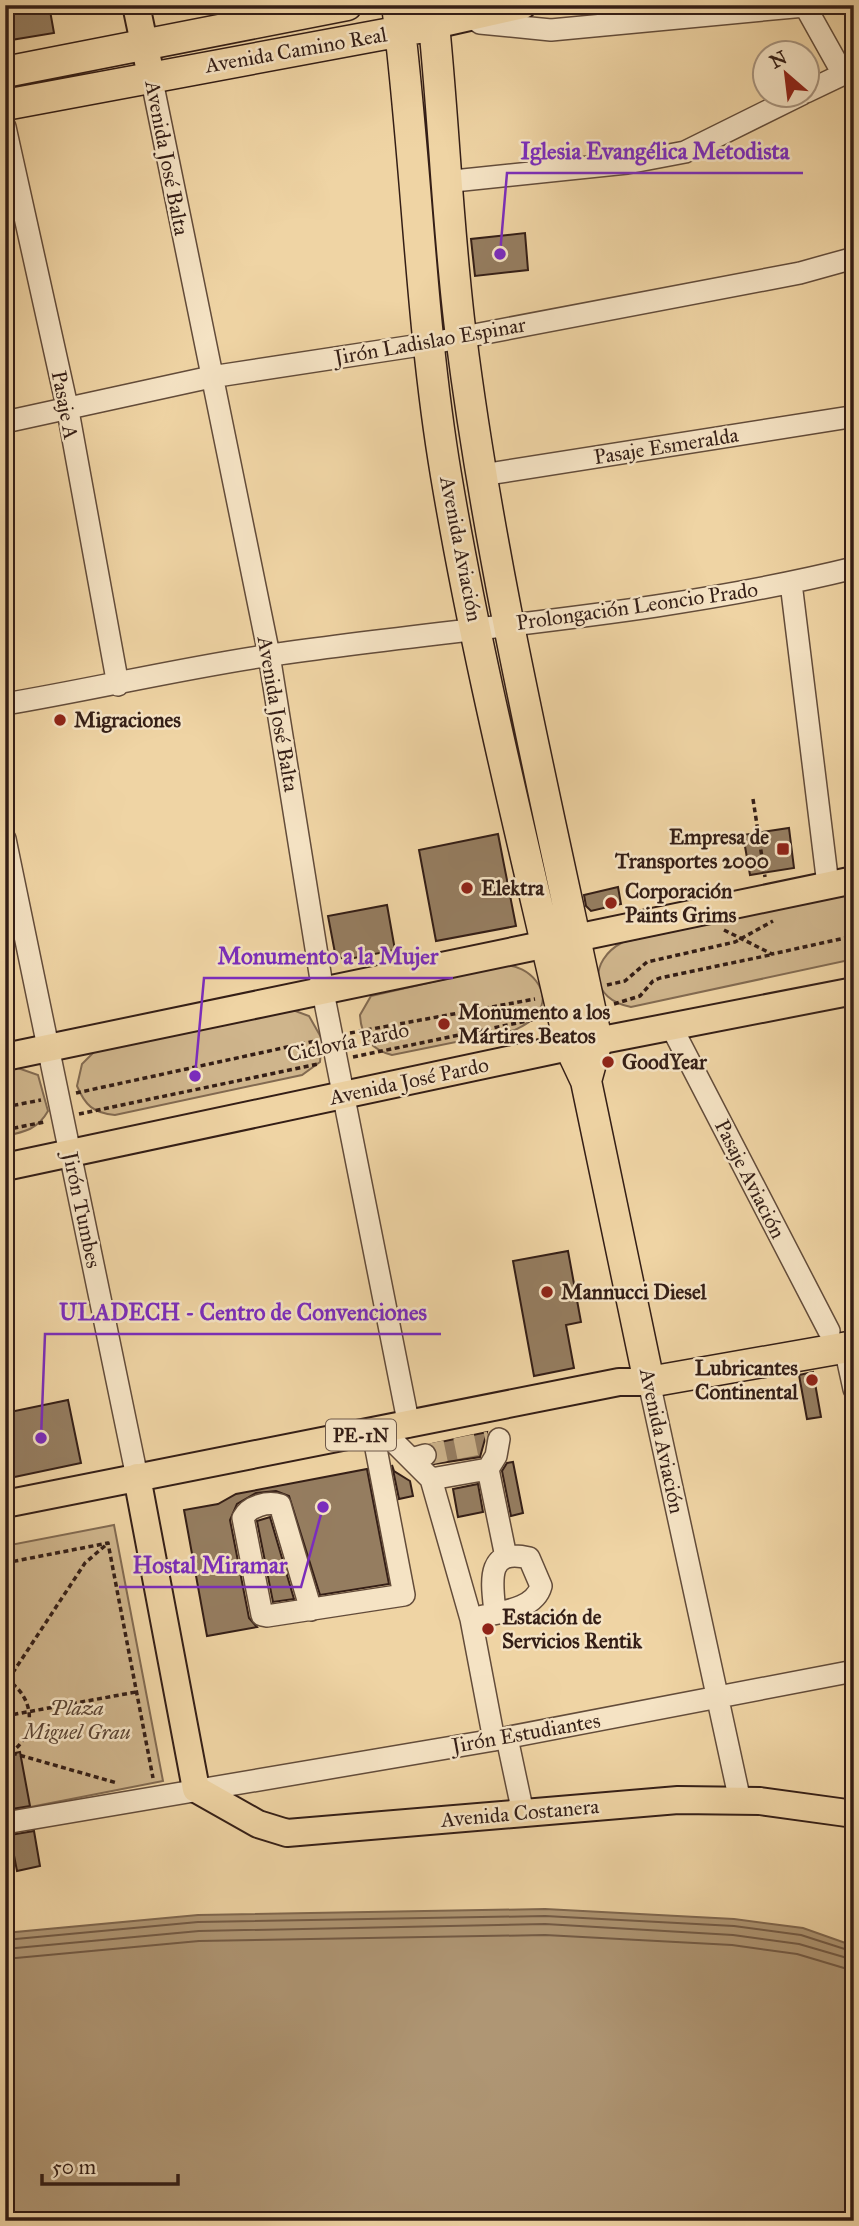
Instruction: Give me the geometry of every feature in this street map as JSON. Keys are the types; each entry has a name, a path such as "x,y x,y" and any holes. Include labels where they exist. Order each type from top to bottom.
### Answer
{"highway":[{"name":"Avenida Camino Real","path":"5,72 346,5"},
{"name":"Avenida Camino Real","path":"5,105 151,76 399,19 433,15"},
{"name":"Avenida Aviación","path":"433,15 444,182 461,337 482,475 561,942 583,1044 586,1081 647,1373"},
{"name":"Avenida Aviación","path":"399,19 427,344 446,476 476,629 561,942"},
{"name":"PE-1N","path":"647,1373 845,1338"}],"main road":[{"name":"Avenida José Balta","path":"136,5 151,76"},
{"name":"Avenida Camino Real","path":"433,15 471,16 523,5"},
{"path":"5,1057 561,942 774,907 828,886 854,880"},
{"name":"Avenida José Pardo","path":"5,1167 583,1044 854,991"},
{"name":"PE-1N","path":"5,1504 409,1426 619,1382 647,1373"},
{"name":"Jirón Tumbes","path":"137,1477 196,1789"},
{"name":"Avenida Costanera","path":"196,1789 258,1824 287,1833 678,1800 740,1801 854,1814"}],"street":[{"path":"471,16 480,23 551,30 805,5 849,72 820,86"},
{"name":"Avenida José Balta","path":"151,76 269,655 323,992 409,1426"},
{"path":"444,182 627,163 685,152 774,108"},
{"name":"Pasaje A","path":"5,127 68,411 118,685"},
{"name":"Jirón Ladislao Espinar","path":"5,422 68,411 211,377 427,344 800,273 854,258"},
{"name":"Pasaje Esmeralda","path":"482,475 850,417"},
{"name":"Prolongación Leoncio Prado","path":"5,704 269,655 655,606 791,583 854,568"},
{"path":"791,583 828,886"},
{"name":"Jirón Tumbes","path":"5,839 137,1477"},
{"name":"Pasaje Aviación","path":"672,1028 845,1338 854,1389"},
{"name":"Avenida Aviación","path":"647,1373 740,1801"},
{"path":"506,1557 488,1469 496,1457 494,1441 513,1404"},
{"path":"378,1432 418,1457 431,1479 471,1619 500,1739 523,1813"},
{"path":"311,1609 281,1505 260,1505 245,1513 243,1525 261,1613 267,1616 404,1595 378,1432"},
{"path":"431,1479 488,1469"},
{"path":"471,1619 527,1605 536,1599 541,1586 533,1561 525,1557 506,1557 496,1564 491,1574 495,1612"},
{"name":"Jirón Estudiantes","path":"5,1823 500,1739 854,1671"}],"path":[{"path":"5,1107 59,1107 332,1037 574,1002 625,981 647,962 735,943 774,907 753,799"},
{"name":"Ciclovía Pardo","path":"5,1130 59,1107 336,1060 574,1002 640,996 653,981 660,978 772,954"},
{"path":"5,1563 108,1543"},
{"path":"5,1756 12,1753 24,1740 30,1713 23,1694 7,1680 85,1563 108,1543"},
{"path":"108,1543 153,1780 144,1782"},
{"path":"5,1716 136,1692"},
{"path":"12,1753 124,1785 111,1788"}],"green space":[{"path":"854,893 854,959 631,1007 608,997 601,988 598,979 603,959 623,942"},
{"path":"506,965 514,966 530,975 540,988 542,996 542,1004 536,1016 515,1030 392,1055 373,1046 365,1036 360,1015 371,996"},
{"path":"290,1009 309,1016 322,1039 320,1062 302,1075 115,1115 91,1107 77,1086 82,1064 97,1049"},
{"path":"15,1067 38,1075 48,1111 40,1122 30,1129 5,1136 5,1069"},
{"name":"Plaza Miguel Grau","path":"114,1525 163,1781 5,1812 5,1546"}],"water":[{"path":"545,1909 734,1919 803,1928 854,1946 854,2221 5,2221 5,1933 198,1915"}],"building":[{"path":"5,5 49,5 54,33 5,41"},
{"path":"525,233 528,270 475,276 471,239"},
{"path":"789,828 794,868 750,875 743,835"},
{"name":"Elektra","path":"498,834 516,926 436,941 419,850"},
{"path":"618,887 621,904 591,911 586,906 584,895"},
{"path":"387,905 395,950 344,960 335,953 328,916"},
{"path":"568,1251 581,1322 566,1325 574,1368 534,1376 513,1261"},
{"path":"813,1372 821,1417 807,1419 799,1375"},
{"path":"68,1400 81,1463 5,1479 5,1413"},
{"path":"487,1432 480,1457 434,1464 438,1452 431,1444"},
{"path":"513,1462 523,1513 511,1516 502,1471 507,1463"},
{"path":"392,1465 394,1471 410,1481 413,1496 399,1499"},
{"path":"367,1469 389,1584 320,1595 289,1496 276,1491 256,1493 237,1504 230,1520 249,1618 257,1627 207,1636 184,1510 218,1504 236,1494"},
{"path":"478,1484 483,1512 458,1517 453,1489"},
{"path":"270,1517 294,1599 273,1602 257,1521"},
{"path":"20,1752 30,1806 6,1810 5,1755"},
{"path":"34,1831 40,1866 17,1871 10,1835"}],"tunnel":[{"path":"425,1455 489,1442"}],"place":[{"name":"Iglesia Evangélica Metodista","path":"500,254"},
{"name":"Migraciones","path":"60,720"},
{"name":"Empresa de Transportes 2000","path":"783,849"},
{"name":"Elektra","path":"467,888"},
{"name":"Corporación Paints Grims","path":"611,903"},
{"name":"Monumento a los Mártires Beatos","path":"444,1024"},
{"name":"GoodYear","path":"608,1062"},
{"name":"Monumento a la Mujer","path":"195,1076"},
{"name":"Mannucci Diesel","path":"547,1292"},
{"name":"Lubricantes Continental","path":"812,1380"},
{"name":"ULADECH - Centro de Convenciones","path":"41,1438"},
{"name":"Hostal Miramar","path":"323,1507"},
{"name":"Estación de Servicios Rentik","path":"488,1629"}]}
